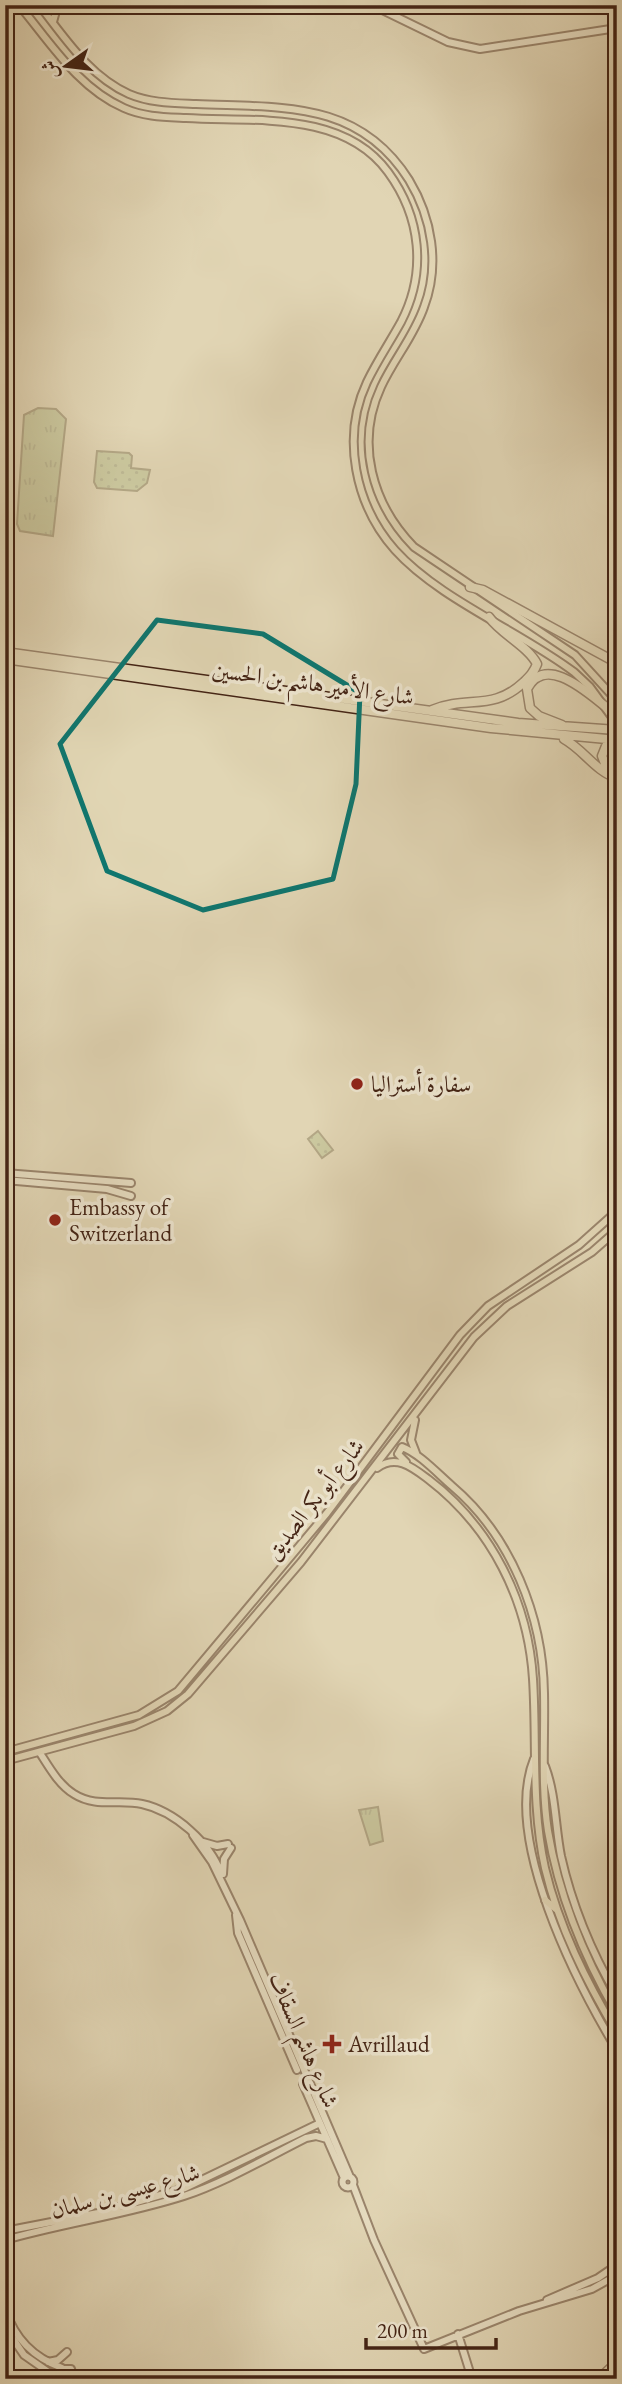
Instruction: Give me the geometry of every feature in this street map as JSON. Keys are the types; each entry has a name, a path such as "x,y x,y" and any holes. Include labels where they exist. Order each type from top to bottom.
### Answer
{"highway":[{"path":"470,587 483,590 617,663"},
{"path":"432,710 451,704 499,700 511,694 535,670 537,664 533,658 500,631 489,617"},
{"name":"شارع الأمير هاشم بن الحسين","path":"5,652 616,733"},
{"name":"شارع الأمير هاشم بن الحسين","path":"5,659 558,736 616,733"},
{"path":"571,729 539,716 530,708 527,695 533,681 548,675 559,676 576,684 606,707"},
{"path":"616,733 602,756 606,766 617,771"},
{"path":"558,736 578,747 600,770 617,778"},
{"path":"598,2379 617,2362"},
{"path":"612,2379 617,2374"}],"main road":[{"path":"19,5 86,84 124,109 157,117 308,125 337,134 356,144 387,170 411,216 418,243 418,267 409,305 361,397 353,451 359,484 371,516 404,559 560,661 583,679 606,707 616,733"},
{"path":"39,5 97,74 130,94 164,103 285,108 327,114 363,131 400,167 416,192 428,223 432,268 424,307 374,405 369,436 370,467 382,504 401,534 430,561 575,655 617,701"},
{"path":"53,24 57,11 65,8"},
{"name":"شارع أبو بكر الصديق","path":"5,1752 139,1714 178,1691 327,1513 460,1335 488,1306 579,1245 617,1211"},
{"name":"شارع أبو بكر الصديق","path":"5,1761 134,1726 157,1717 178,1703 227,1651 370,1474 467,1344 496,1315 592,1252 617,1230"},
{"path":"418,1412 411,1440 421,1461"},
{"path":"617,2014 590,1965 558,1880 547,1822 543,1667 522,1586 491,1527 459,1492 404,1447 398,1449 399,1456 468,1515 490,1544 513,1588 530,1651 538,1835 558,1910 587,1980 617,2033"},
{"path":"370,1474 392,1461 404,1463 415,1470"},
{"path":"545,1900 558,1910"}],"street":[{"path":"372,5 448,42 480,49 617,28"},
{"path":"5,1173 131,1183"},
{"path":"5,1180 107,1189 131,1196"},
{"name":"شارع هاشم السقاف","path":"40,1753 71,1793 94,1802 142,1804 164,1814 203,1842 216,1859 224,1888"},
{"path":"535,1758 529,1772 528,1815 545,1900 572,1967 617,2050"},
{"path":"544,1765 552,1784 558,1837 573,1901 617,1996"},
{"name":"شارع هاشم السقاف","path":"193,1835 236,1914 347,2177"},
{"path":"203,1842 229,1846 223,1864 223,1880"},
{"name":"شارع هاشم السقاف","path":"236,1914 238,1933 327,2139 347,2177"},
{"name":"شارع عيسى بن سلمان","path":"5,2240 130,2213 180,2194 320,2123"},
{"name":"شارع عيسى بن سلمان","path":"5,2231 209,2187 306,2138 316,2136 327,2139"},
{"path":"347,2177 424,2348 546,2302 592,2289 617,2275"},
{"path":"546,2302 556,2294 598,2278 617,2265"},
{"path":"5,2309 18,2337 46,2362 71,2369 74,2379"},
{"path":"5,2327 24,2355 57,2378 62,2368"},
{"path":"458,2334 472,2379"},
{"path":"46,2362 58,2360 67,2352"}],"highlighted area":[{"path":"157,620 263,634 360,693 356,784 333,879 203,910 107,871 60,744"}],"green space":[{"path":"38,408 56,409 66,419 53,536 20,531 17,524 24,415"},
{"path":"97,451 129,453 132,456 131,468 150,470 147,483 137,491 97,488 94,482"},
{"path":"318,1131 333,1150 322,1158 308,1139"},
{"path":"378,1807 383,1841 370,1845 359,1810"}],"place":[{"name":"سفارة أستراليا","path":"357,1084"},
{"name":"Embassy of Switzerland","path":"55,1220"},
{"name":"Avrillaud","path":"332,2044"}]}
